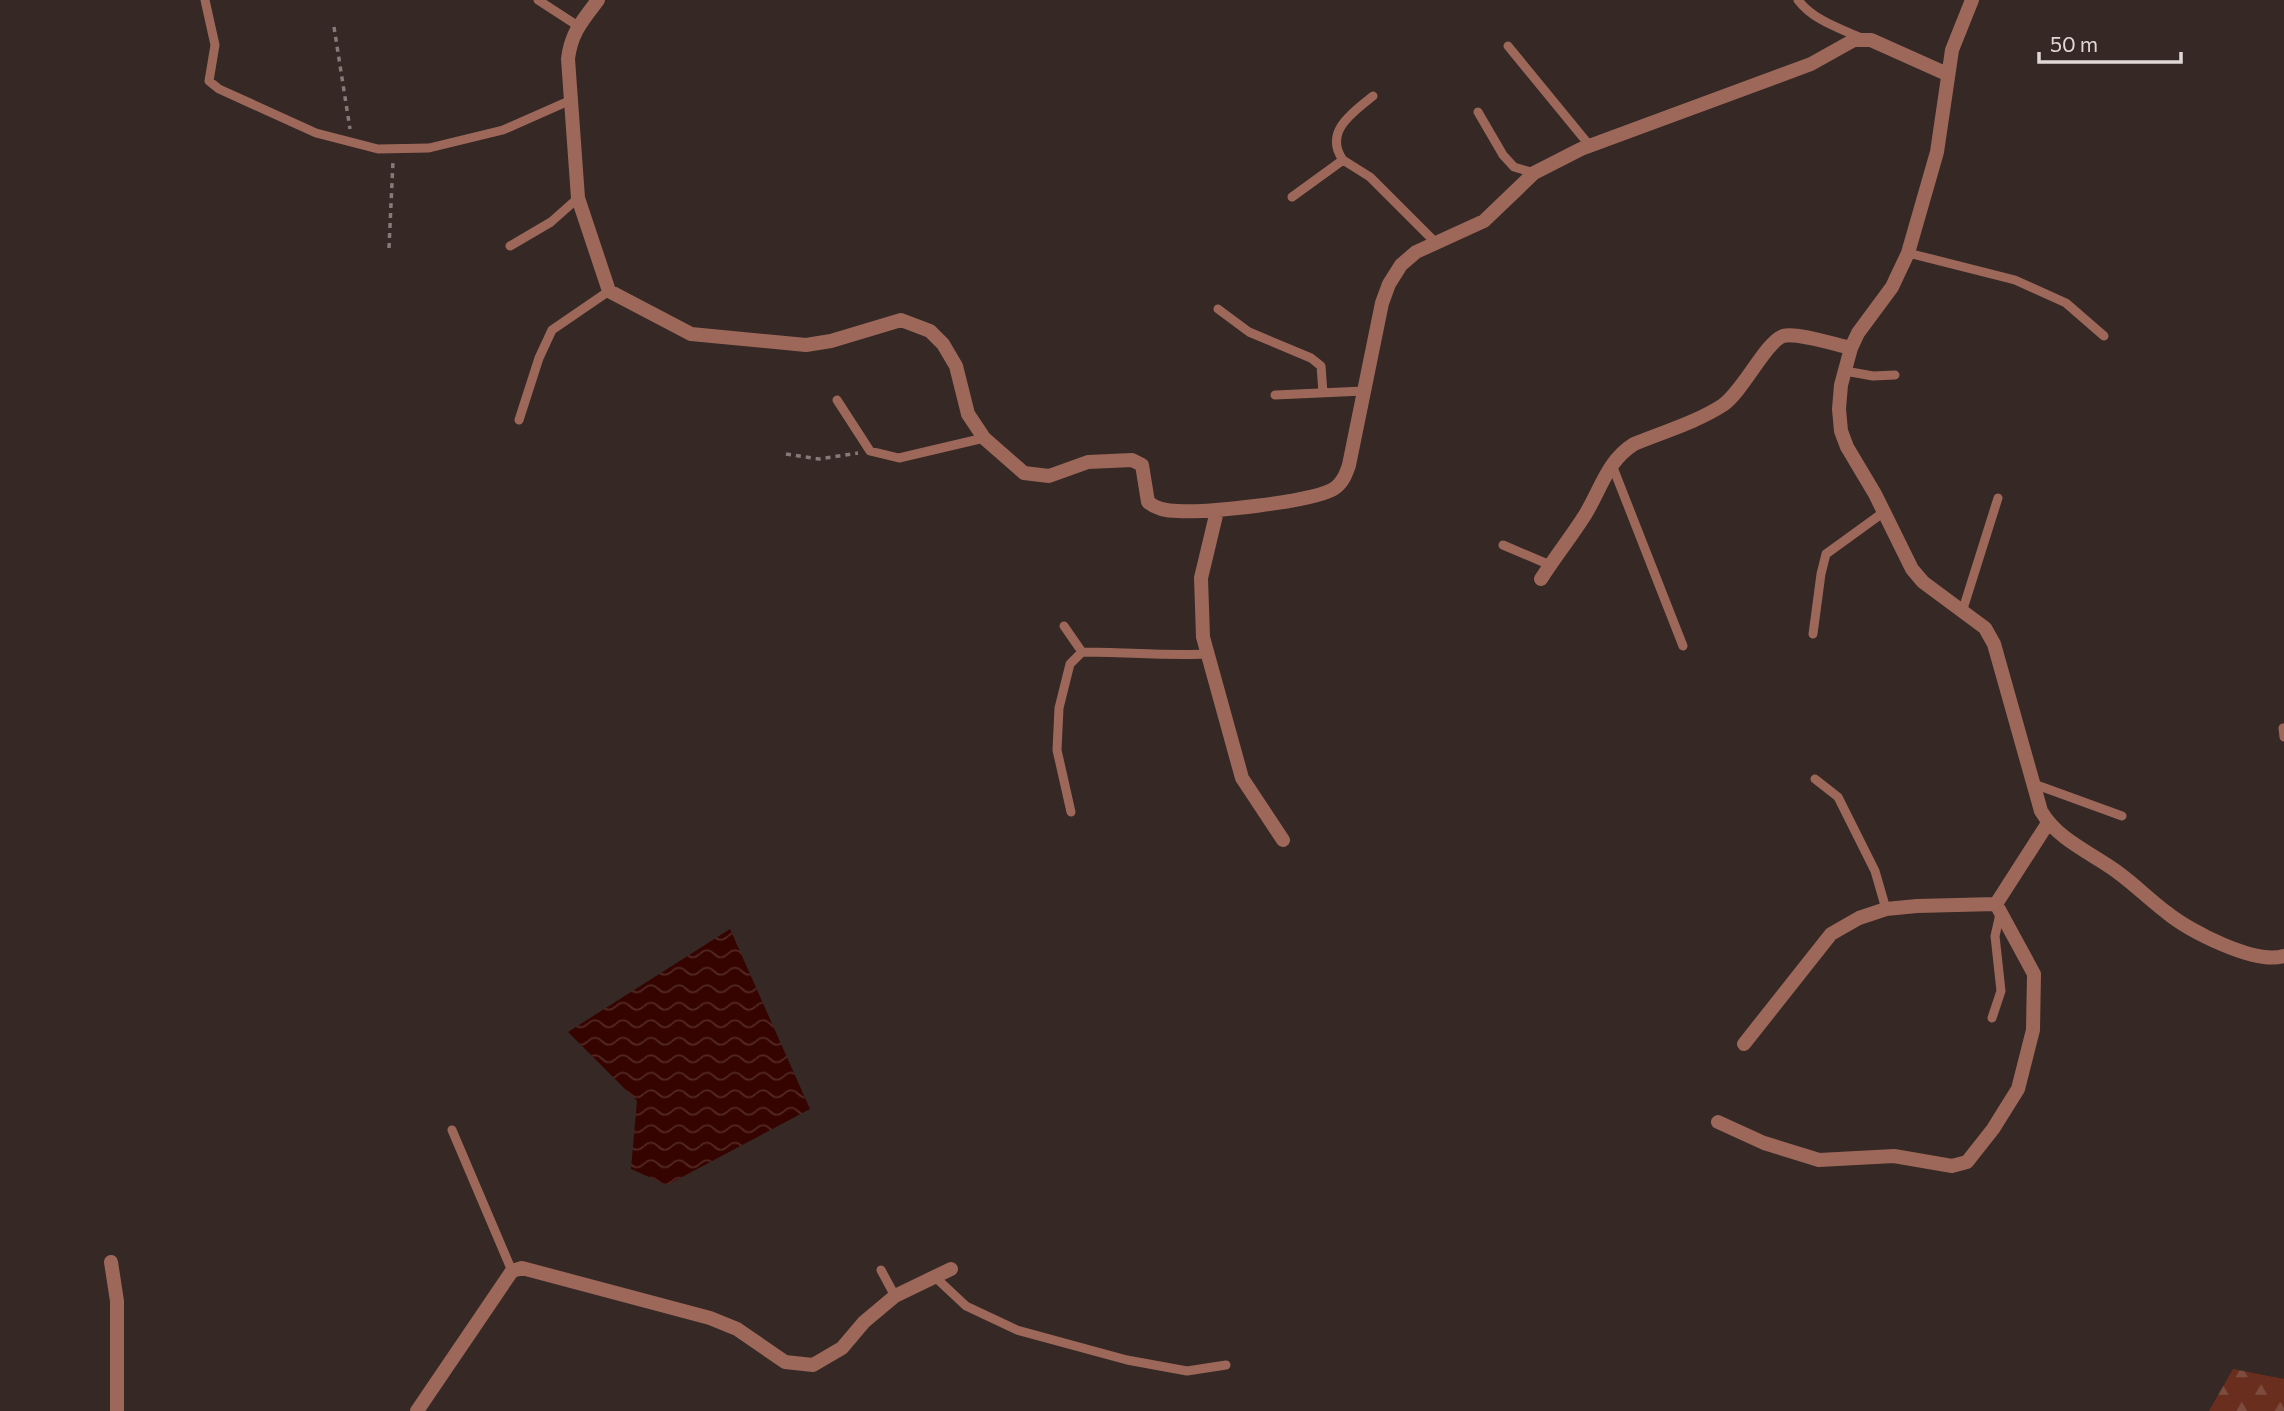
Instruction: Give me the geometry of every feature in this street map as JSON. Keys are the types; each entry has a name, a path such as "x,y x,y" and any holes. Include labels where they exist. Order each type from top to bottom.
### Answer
{"street":[{"path":"598,0 570,41 568,59 578,198 609,290 691,334 806,345 831,341 901,320 930,331 943,344 956,366 968,414 984,438 1024,473 1049,476 1088,463 1132,460 1142,465 1148,502 1155,508 1179,512 1217,511 1307,497 1335,487 1345,477 1349,465 1382,303 1389,284 1401,265 1416,252 1484,221 1534,173 1551,163 1811,64 1854,40 1871,40 1947,74"},
{"path":"1972,0 1957,35 1947,74 1937,152 1908,253 1892,287 1858,333 1851,348 1839,409 1841,431 1912,569 1923,582 1986,628 1994,644 2042,811 2048,823 2058,834 2109,866 2179,921 2241,953 2275,959 2284,956"},
{"path":"1541,579 1586,514 1612,463 1622,451 1723,405 1738,391 1774,343 1782,337 1793,336 1851,348"},
{"path":"1217,511 1201,578 1203,637 1241,778 1283,840"},
{"path":"1998,908 2048,823"},
{"path":"1744,1044 1831,934 1859,918 1886,909 1917,906 1998,908"},
{"path":"1718,1122 1764,1143 1819,1160 1894,1156 1952,1166 1968,1162 2018,1089 2034,1030 2034,974 1998,908"},
{"path":"111,1262 117,1301 117,1411"},
{"path":"417,1411 512,1271 522,1268 710,1318 737,1329 785,1362 813,1365 842,1348 864,1322 895,1296 951,1269"}],"lane":[{"path":"205,0 215,45 209,81 219,89 316,133 378,149 429,148 503,130 571,100"},
{"path":"538,0 578,26"},
{"path":"1798,0 1804,9 1824,22 1863,39"},
{"path":"1508,46 1590,146"},
{"path":"1373,96 1348,116 1337,134 1336,150 1343,160 1370,177 1436,243"},
{"path":"1478,112 1503,155 1514,167 1534,173"},
{"path":"1292,197 1343,160"},
{"path":"510,246 551,222 578,198"},
{"path":"1908,253 2015,280 2066,303 2104,336"},
{"path":"519,420 539,358 552,330 609,290"},
{"path":"1217,309 1249,332 1311,358 1321,366 1323,393"},
{"path":"1845,371 1873,376 1895,375"},
{"path":"1275,395 1364,391"},
{"path":"836,400 870,451 900,458 984,438"},
{"path":"1612,463 1683,646"},
{"path":"1963,609 1998,498"},
{"path":"1813,634 1826,554 1884,512"},
{"path":"1503,545 1550,565"},
{"path":"1064,626 1082,652"},
{"path":"1071,812 1056,750 1059,708 1070,664 1082,652 1134,652 1176,656 1207,654"},
{"path":"2284,727 2284,737"},
{"path":"1815,779 1838,797 1875,871 1886,909"},
{"path":"2034,784 2122,816"},
{"path":"1992,1018 2001,991 1995,936 1998,908"},
{"path":"452,1130 512,1271"},
{"path":"881,1270 895,1296"},
{"path":"935,1277 966,1306 1017,1329 1127,1360 1187,1371 1226,1365"}],"path":[{"path":"334,27 352,142"},
{"path":"389,248 393,149"},
{"path":"786,454 819,459 870,451"}],"green space":[{"path":"2233,1369 2284,1379 2284,1411 2209,1411"}],"water":[{"path":"730,929 810,1109 667,1185 631,1169 637,1101 568,1032"}]}
